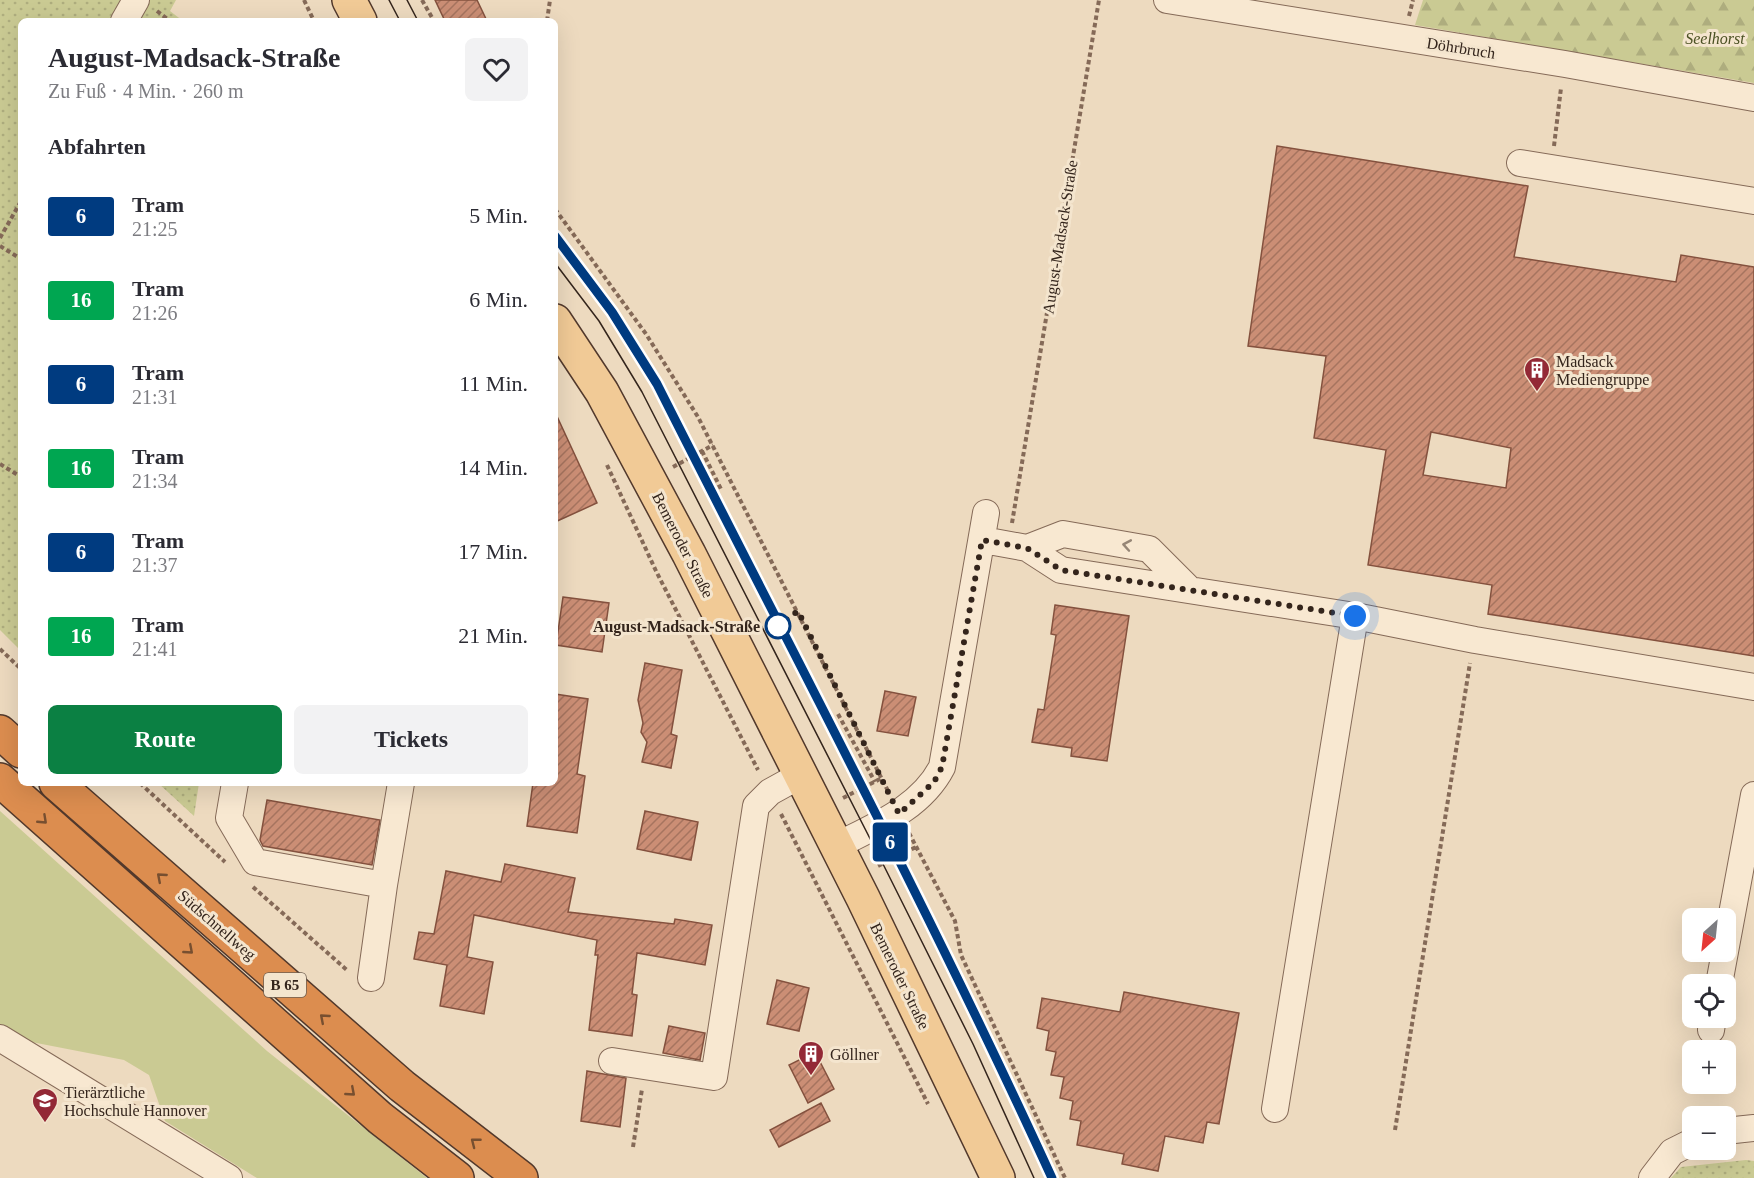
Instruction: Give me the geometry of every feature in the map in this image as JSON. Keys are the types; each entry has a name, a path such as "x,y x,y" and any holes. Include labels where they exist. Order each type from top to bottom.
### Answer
{"highway":[{"path":"0,732 18,748"},
{"name":"B 65","path":"0,780 371,1111 457,1178"},
{"name":"Südschnellweg","path":"59,786 402,1086 521,1178"}],"main road":[{"path":"349,0 358,18"},
{"name":"Bemeroder Straße","path":"558,326 608,401 689,554 836,846 998,1178"}],"street":[{"path":"126,18 136,0"},
{"name":"Döhrbruch","path":"1167,0 1403,40 1565,64 1754,98"},
{"path":"1520,163 1754,201"},
{"path":"836,846 899,814 934,782 942,767 987,513"},
{"path":"1018,546 1064,534 1149,549 1189,589"},
{"path":"982,540 1018,546 1061,570 1355,616 1475,640 1754,687"},
{"path":"1275,1110 1355,616"},
{"path":"612,1061 714,1077 756,806 770,792 799,776"},
{"path":"234,786 229,818 255,862 384,885"},
{"path":"370,978 400,786"},
{"path":"1721,974 1754,795"},
{"path":"0,1038 229,1178"},
{"path":"1736,1130 1754,1128"},
{"path":"1652,1178 1672,1152 1682,1147"}],"path":[{"path":"304,0 313,18"},
{"path":"422,0 432,18"},
{"path":"547,18 550,0"},
{"name":"August-Madsack-Straße","path":"1018,546 1099,0"},
{"path":"1552,168 1565,64"},
{"path":"0,238 18,206"},
{"path":"558,213 646,334 698,417 955,921 961,955 1065,1178"},
{"path":"0,246 18,257"},
{"path":"702,451 722,491"},
{"path":"603,456 656,571 933,1112"},
{"path":"0,464 18,475"},
{"path":"1395,1130 1463,697 1475,640"},
{"path":"0,649 18,666"},
{"path":"838,714 874,782"},
{"path":"143,786 226,863"},
{"path":"251,886 370,990 370,978"},
{"path":"633,1147 645,1067"}],"green space":[{"path":"0,0 176,0 170,11 179,18 18,18 18,648 0,630"},
{"name":"Seelhorst","path":"1423,0 1754,0 1754,83 1415,25"},
{"path":"161,786 199,786 194,816"},
{"path":"0,811 267,1051 427,1178 257,1178 165,1121 149,1075 124,1060 16,1039 0,1030"},
{"path":"1754,1161 1754,1178 1671,1178 1681,1167"}],"building":[{"path":"435,0 477,0 486,18 444,18"},
{"name":"Madsack Mediengruppe","path":"1277,146 1528,186 1514,257 1676,282 1681,255 1754,267 1754,656 1488,614 1492,585 1368,565 1386,450 1314,438 1326,356 1248,346","holes":["1431,432 1511,448 1506,488 1423,475"]},
{"path":"558,418 597,503 558,521"},
{"path":"563,597 609,603 602,652 558,645"},
{"path":"1055,605 1129,616 1107,761 1071,756 1072,748 1032,742 1038,709 1044,710 1056,635 1051,634"},
{"path":"645,663 682,670 671,734 677,736 671,768 642,762 647,742 641,732 643,723 638,700"},
{"path":"885,691 916,697 908,736 877,731"},
{"path":"558,694 588,699 577,774 585,776 577,833 527,826 533,786 558,786"},
{"path":"267,800 380,820 372,865 263,846 260,840"},
{"path":"645,811 698,822 691,860 637,849"},
{"path":"505,864 575,878 568,912 674,924 675,919 712,925 705,965 637,953 632,994 637,995 632,1036 589,1030 598,955 595,955 597,940 474,915 467,957 493,962 484,1014 440,1006 447,965 414,959 419,932 434,934 446,871 501,882"},
{"path":"777,980 809,988 799,1031 767,1024"},
{"path":"1124,992 1239,1013 1219,1124 1207,1122 1203,1143 1165,1136 1158,1171 1122,1164 1124,1154 1077,1145 1081,1121 1070,1119 1073,1101 1060,1098 1064,1077 1051,1075 1056,1052 1046,1050 1049,1031 1037,1028 1042,998 1120,1012"},
{"path":"669,1026 705,1033 700,1060 663,1053"},
{"name":"Göllner","path":"815,1052 834,1089 808,1103 789,1065"},
{"path":"587,1071 626,1078 620,1127 581,1121"},
{"path":"821,1103 830,1121 779,1147 770,1130"}],"tram line":[{"path":"389,0 398,18"},
{"path":"407,0 416,18"},
{"path":"558,240 612,313 657,384 908,879 1052,1178"},
{"name":"6","path":"558,240 612,312 657,384 778,626 897,856 987,1037 1052,1178"},
{"path":"558,267 599,321 642,392 973,1044 1034,1178"}],"place":[{"name":"Madsack Mediengruppe","path":"1537,393"},
{"name":"August-Madsack-Straße","path":"778,626"},
{"name":"Göllner","path":"811,1077"},
{"name":"Tierärztliche Hochschule Hannover","path":"45,1124"}],"route":[{"path":"778,626 798,611 899,814 934,782 942,767 982,540 1027,548 1061,570 1355,616"}]}
